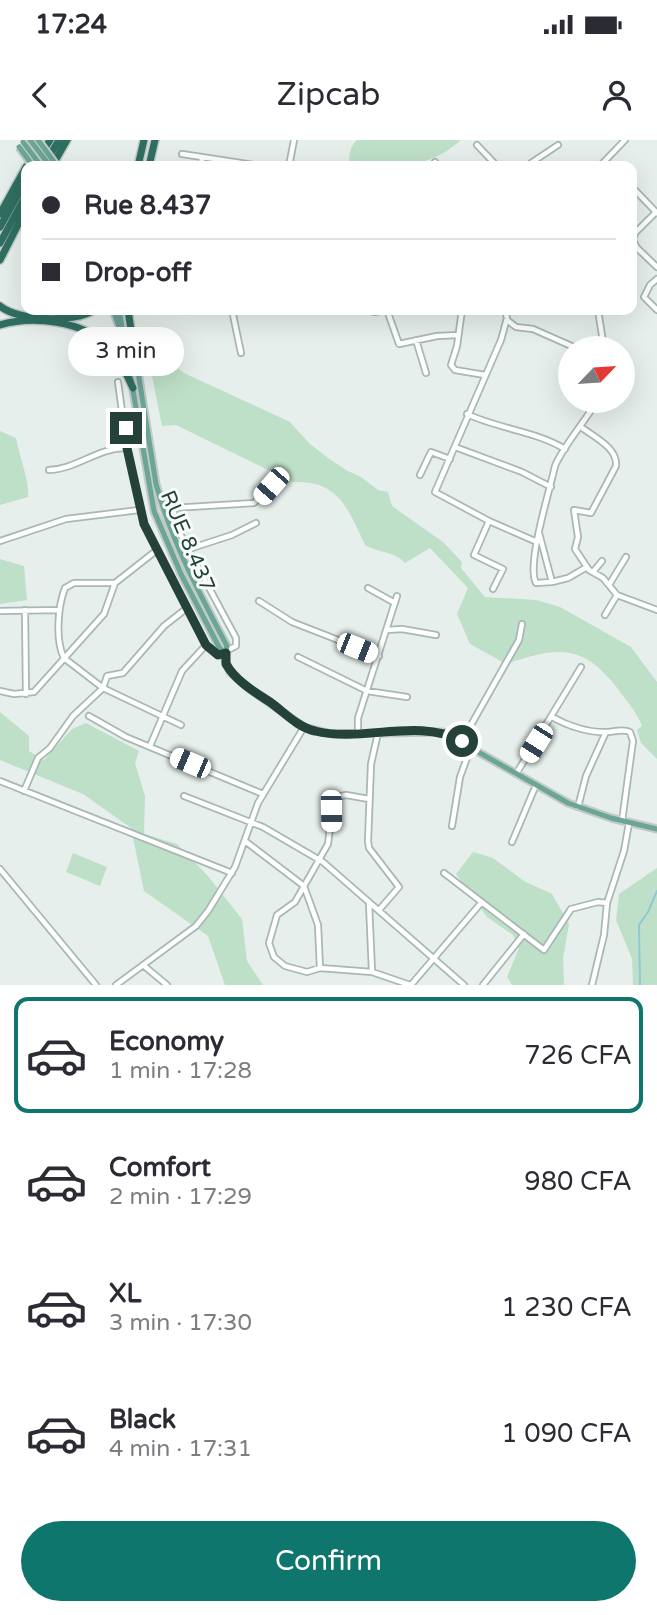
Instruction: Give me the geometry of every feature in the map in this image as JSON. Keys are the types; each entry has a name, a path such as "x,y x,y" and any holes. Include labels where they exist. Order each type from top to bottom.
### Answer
{"highway":[{"path":"29,161 40,140"},
{"path":"37,161 50,140"},
{"path":"45,161 59,140"},
{"path":"53,161 67,140"},
{"path":"139,161 145,140"},
{"path":"150,161 155,140"},
{"path":"0,208 21,175"},
{"path":"0,227 21,189"},
{"path":"0,214 11,192"},
{"path":"0,243 21,204"},
{"path":"0,260 21,219"},
{"path":"0,306 21,316 67,319 86,315"},
{"path":"128,315 131,330"},
{"path":"0,325 35,322 72,325 92,334 108,345 120,361 133,388"}],"main road":[{"path":"14,140 21,143 37,161"},
{"path":"30,140 46,161"},
{"path":"40,140 54,161"},
{"path":"21,143 31,161"},
{"path":"115,315 125,343"},
{"name":"RUE 8.437","path":"120,315 154,511 181,574 220,649 226,653"},
{"name":"RUE 8.437","path":"131,330 156,484 163,508 187,570 227,646 226,664 239,680 304,727 332,734 438,731 462,741 578,807 657,829"}],"street":[{"path":"290,161 294,140"},
{"path":"607,161 621,141"},
{"path":"477,145 492,161"},
{"path":"535,161 558,145"},
{"path":"182,154 224,161"},
{"path":"637,192 657,213 637,231"},
{"path":"637,248 657,267"},
{"path":"657,279 650,285 644,297 657,310"},
{"path":"233,315 241,353"},
{"path":"389,315 397,342 402,344 458,335"},
{"path":"461,315 452,368 485,375"},
{"path":"506,315 507,320 435,494 537,542"},
{"path":"599,315 602,336"},
{"path":"507,320 516,327 533,329 558,340"},
{"path":"416,340 426,373"},
{"path":"118,382 139,510 206,645 218,655 236,646 236,638 177,528 173,508 254,503 271,486"},
{"path":"587,567 568,578 552,582 533,581 539,532 559,455 590,413"},
{"path":"467,414 511,431 551,440 565,449"},
{"path":"581,427 613,452 617,460 591,513 574,510 579,537 575,549 587,567 617,594 657,610"},
{"path":"455,447 522,472 551,487"},
{"path":"49,470 65,468 108,450 127,448"},
{"path":"420,475 431,452 450,459"},
{"path":"0,541 66,519 139,510"},
{"path":"489,521 474,555 503,569 493,589"},
{"path":"189,549 232,535 257,523"},
{"path":"539,532 552,582"},
{"path":"0,691 26,694 34,692 107,608 115,583 157,550"},
{"path":"609,585 626,556"},
{"path":"593,572 602,561"},
{"path":"115,583 68,584 62,594 59,610 60,646 64,658 103,688 181,725"},
{"path":"368,588 395,603"},
{"path":"605,615 617,594"},
{"path":"358,733 358,718 397,596"},
{"path":"259,601 292,622 379,656"},
{"path":"24,791 38,758 50,748 73,716 103,688 107,676 123,673 164,626 187,608"},
{"path":"25,610 26,694"},
{"path":"0,611 59,610"},
{"path":"462,741 519,639 522,624"},
{"path":"387,630 402,629 436,635"},
{"path":"150,746 182,671 206,645"},
{"path":"298,657 367,691 407,697"},
{"path":"516,774 580,667"},
{"path":"89,716 127,737 262,794"},
{"path":"552,717 570,726 606,732 628,730 633,741 622,821"},
{"path":"116,985 199,923 232,873 262,794 304,727"},
{"path":"378,732 371,764 369,848 399,887 379,910"},
{"path":"578,807 586,776 606,732"},
{"path":"452,826 460,777 471,746"},
{"path":"0,781 232,873"},
{"path":"512,842 536,785"},
{"path":"369,799 346,795 336,797 331,811 331,837 295,902 277,915 269,943 274,957 285,966 307,972 320,968 372,972 410,985 481,903"},
{"path":"184,796 250,822 319,860 464,985"},
{"path":"593,985 604,935 607,903 624,851 629,823"},
{"path":"245,841 304,886 318,925 320,968"},
{"path":"0,869 96,985"},
{"path":"444,873 544,950 571,909 598,902 607,903"},
{"path":"369,902 372,972"},
{"path":"483,985 524,933"},
{"path":"143,965 167,985"}],"green space":[{"path":"357,140 461,140 448,150 425,161 349,161"},
{"path":"144,336 160,343 169,361 184,373 290,422 310,444 328,458 378,490 388,492 392,506 443,542 462,562 461,568 485,597 536,600 560,607 631,647 657,682 657,759 641,743 637,730 642,726 630,705 608,677 583,657 556,652 506,664 470,644 457,614 468,588 430,548 405,563 396,556 370,548 365,545 347,509 332,492 321,486 293,482 176,425 162,426"},
{"path":"0,431 16,438 28,497 0,505"},
{"path":"0,559 24,566 27,600 0,604"},
{"path":"0,712 29,736 29,751 44,760 72,729 86,723 139,751 135,763 145,796 144,834 177,844 207,875 242,919 247,961 263,985 225,985 208,936 144,891 131,828 83,794 0,760"},
{"path":"473,852 493,858 524,881 552,894 569,924 563,959 564,985 512,985 507,977 519,948 513,935 487,917 456,874"},
{"path":"73,853 107,867 100,886 66,872"},
{"path":"657,868 657,985 633,985 632,959 616,920 619,894"}],"waterway":[{"path":"640,985 639,925 657,891"}],"route":[{"path":"126,428 127,448 144,524 206,645 218,655 226,653 224,657 230,672 301,726 314,731 343,734 428,730 449,734 462,741"}]}
